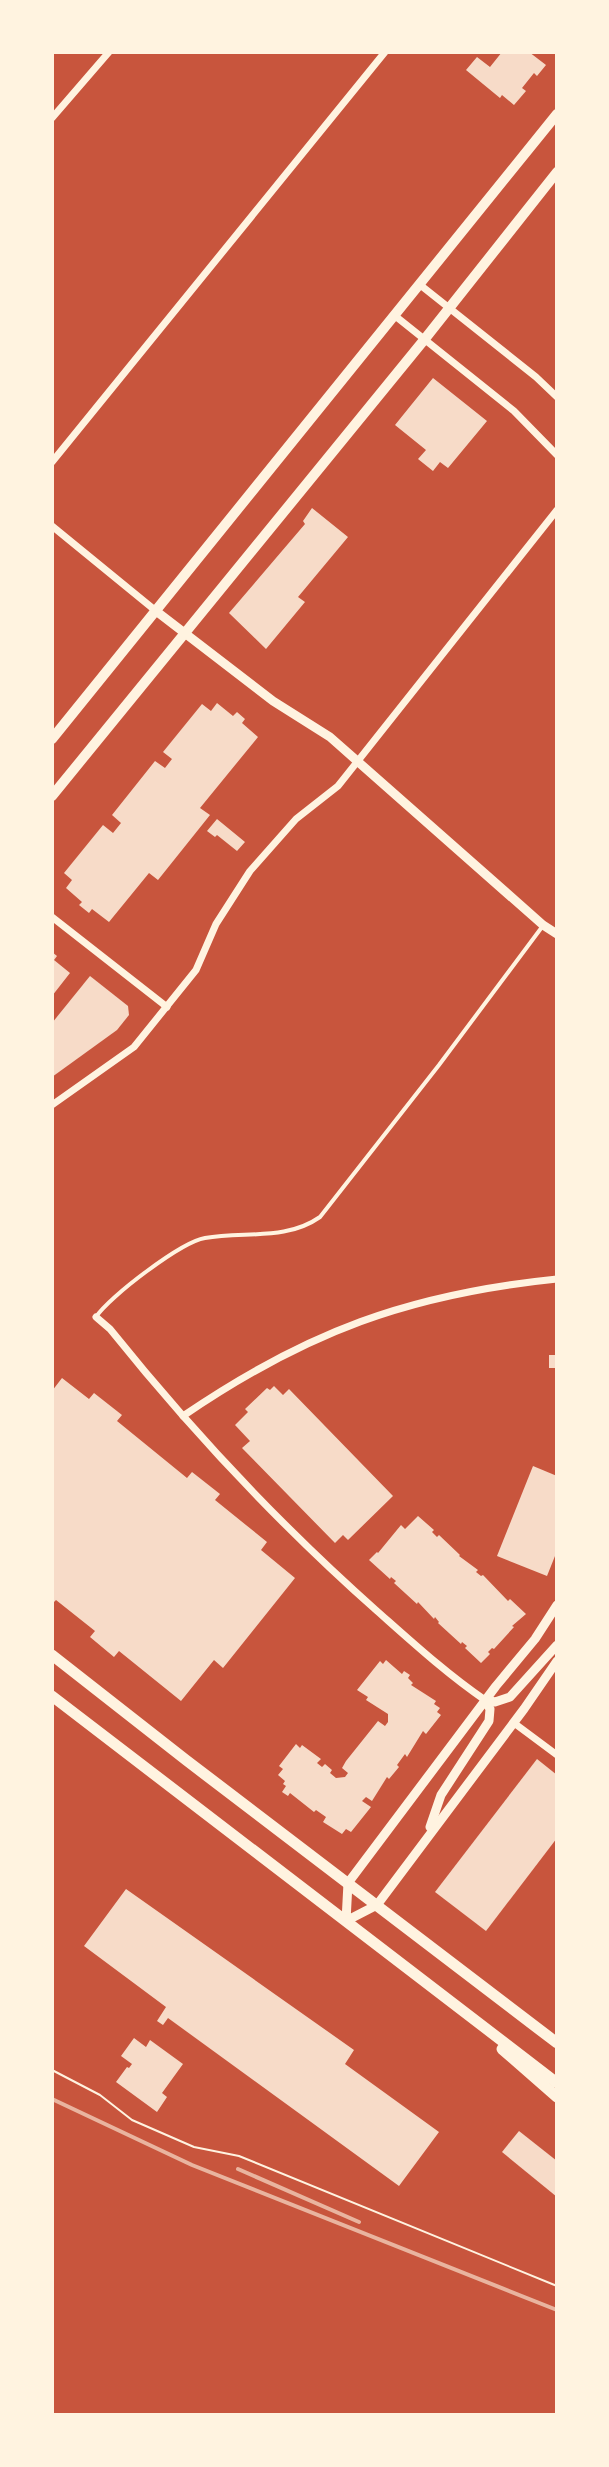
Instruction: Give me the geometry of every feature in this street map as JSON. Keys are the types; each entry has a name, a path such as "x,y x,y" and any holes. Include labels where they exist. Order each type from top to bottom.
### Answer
{"main road":[{"path":"52,739 557,114"},
{"path":"52,796 557,172"},
{"path":"52,1655 557,2043"},
{"path":"52,1696 556,2082"},
{"path":"411,1970 557,2097"}],"street":[{"path":"52,118 109,52"},
{"path":"52,462 385,52"},
{"path":"419,284 557,397"},
{"path":"394,315 514,411 557,455"},
{"path":"52,1105 124,1055 167,1007 196,970 216,924 250,871 296,819 338,786 557,510"},
{"path":"52,526 273,701 309,722 557,934"},
{"path":"52,917 167,1007"},
{"path":"183,1416 268,1362 356,1322 452,1294 557,1279"},
{"path":"96,1317 110,1329 183,1416 313,1554 418,1647 485,1700 490,1709 489,1721 441,1795 426,1837"},
{"path":"346,1921 348,1883 485,1700 535,1639 557,1605"},
{"path":"485,1700 495,1702 510,1697 557,1645"},
{"path":"346,1921 377,1905 557,1661"},
{"path":"514,1723 557,1755"}],"lane":[{"path":"96,1317 114,1296 188,1244 207,1238 297,1230 320,1217 543,925"}],"path":[{"path":"52,2070 100,2095 132,2120 194,2147 239,2156 557,2286"}],"building":[{"path":"502,52 529,52 546,65 537,76 534,73 522,88 526,91 514,105 502,95 500,98 466,70 477,57 490,67"},
{"path":"433,378 487,421 448,468 440,462 433,471 418,459 426,450 395,425"},
{"path":"312,508 348,537 298,597 305,602 266,649 229,613 305,524 303,521"},
{"path":"217,703 233,716 237,712 245,719 242,723 258,737 200,808 210,815 158,880 149,873 109,922 92,909 89,913 66,888 72,880 64,873 103,825 113,833 121,823 112,815 155,761 165,768 172,759 163,752 202,704 211,711"},
{"path":"217,819 245,842 237,851 207,831"},
{"path":"52,952 57,956 54,960 70,973 52,996"},
{"path":"90,976 128,1006 129,1015 117,1030 52,1077 52,1023"},
{"path":"549,1355 557,1355 557,1368 549,1368"},
{"path":"62,1378 89,1399 94,1393 122,1415 117,1421 187,1478 192,1472 220,1494 215,1500 267,1542 261,1550 295,1578 223,1668 214,1660 181,1701 119,1651 114,1657 90,1637 95,1631 56,1600 52,1604 52,1391"},
{"path":"274,1386 283,1395 289,1389 393,1496 348,1540 343,1535 335,1543 242,1448 250,1441 235,1425 248,1412 245,1409 267,1388 270,1390"},
{"path":"533,1466 557,1476 557,1551 547,1576 497,1556"},
{"path":"418,1516 434,1530 432,1532 437,1537 439,1535 478,1570 476,1572 526,1614 481,1663 465,1648 467,1646 461,1644 435,1617 394,1583 396,1581 369,1560 401,1525 405,1529"},
{"path":"386,1660 402,1674 404,1671 410,1675 411,1685 436,1701 434,1704 440,1708 437,1712 441,1715 426,1734 423,1731 372,1801 366,1797 362,1801 371,1807 351,1832 346,1829 342,1834 323,1822 326,1817 316,1810 314,1812 290,1793 288,1796 282,1792 286,1786 278,1775 283,1769 279,1766 296,1744 300,1748 302,1745 321,1759 317,1763 322,1767 325,1764 336,1778 345,1777 348,1773 342,1768 346,1761 378,1721 385,1726 388,1722 388,1714 357,1690 380,1661 383,1664"},
{"path":"537,1759 557,1775 557,1838 486,1931 435,1892"},
{"path":"126,1889 354,2050 345,2064 439,2132 399,2186 168,2018 163,2025 157,2021 166,2007 84,1946"},
{"path":"134,2038 146,2047 150,2040 183,2064 162,2093 167,2097 157,2112 116,2082 132,2064 121,2056"},
{"path":"519,2131 557,2161 557,2197 502,2152"}],"railway":[{"path":"52,2099 192,2165 557,2310"},
{"path":"238,2169 359,2222"}]}
